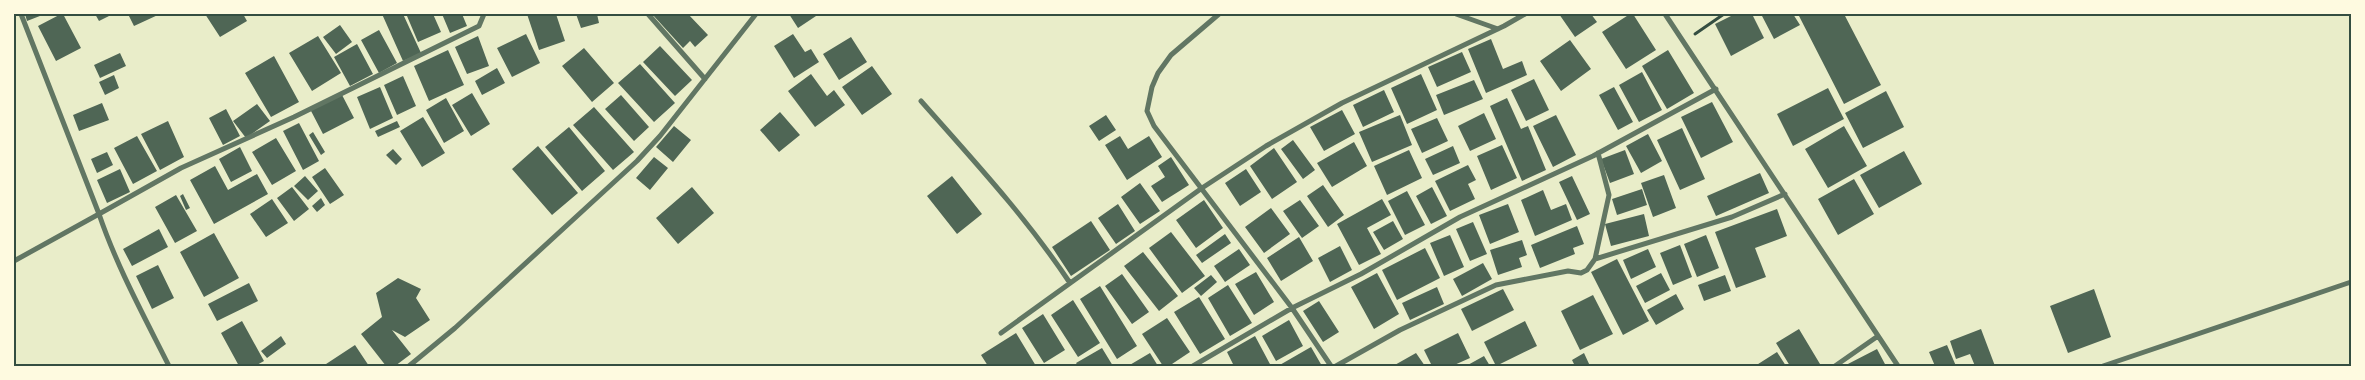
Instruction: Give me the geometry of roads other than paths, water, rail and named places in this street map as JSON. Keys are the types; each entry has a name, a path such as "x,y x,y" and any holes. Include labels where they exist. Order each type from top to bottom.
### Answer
{"street":[{"path":"21,14 125,279 169,366"},
{"path":"14,261 181,168 294,117 478,26 484,14"},
{"path":"648,14 705,79"},
{"path":"410,366 455,328 637,161 756,14"},
{"path":"1219,14 1171,55 1155,80 1147,112 1154,126 1292,308 1331,366"},
{"path":"1456,14 1498,29"},
{"path":"1665,14 1898,366"},
{"path":"1001,333 1202,188 1266,146 1342,103 1524,15"},
{"path":"1193,366 1292,308 1361,274 1460,217 1596,154 1716,90"},
{"path":"921,102 1012,203 1041,240 1070,283"},
{"path":"1336,366 1400,330 1496,285 1568,271 1578,274 1587,270 1595,259 1609,195 1596,154"},
{"path":"1595,259 1732,217 1785,194"},
{"path":"2103,366 2351,282"},
{"path":"1835,366 1878,336"}]}
